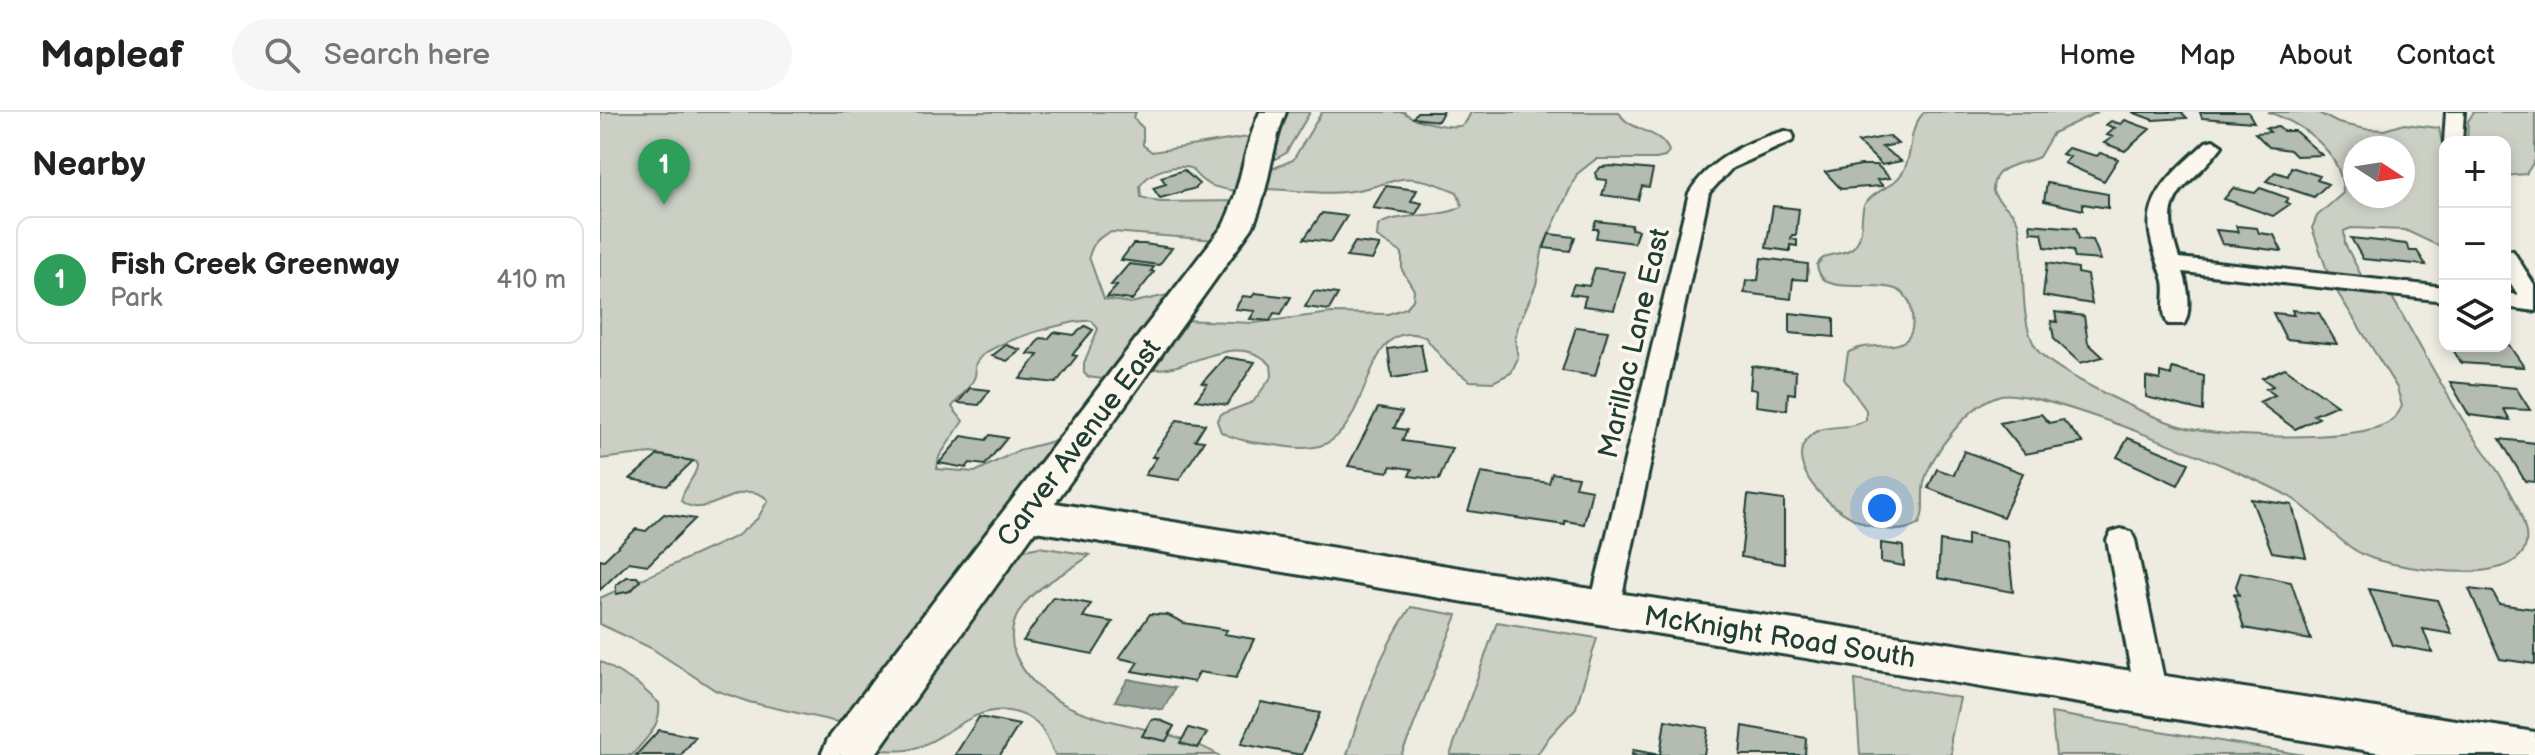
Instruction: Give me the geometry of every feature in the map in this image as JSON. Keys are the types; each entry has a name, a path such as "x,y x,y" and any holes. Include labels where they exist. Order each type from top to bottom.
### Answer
{"street":[{"name":"Carver Avenue East","path":"846,755 1237,228 1252,194 1261,144 1273,112"},
{"name":"Marillac Lane East","path":"1604,609 1699,193 1706,181 1728,163 1785,137"},
{"path":"2176,319 2177,290 2159,228 2163,201 2174,182 2213,146"},
{"path":"2170,264 2439,293"},
{"path":"2511,266 2535,304"},
{"path":"2511,301 2535,304"},
{"name":"McKnight Road South","path":"1025,514 1604,609 2535,755"},
{"path":"2121,540 2151,694"}],"shaded area":[{"path":"600,112 1136,112 1133,118 1143,128 1143,145 1152,152 1254,136 1236,191 1210,185 1191,168 1184,167 1170,168 1149,176 1140,186 1141,197 1159,202 1238,201 1216,240 1112,232 1094,244 1089,257 1104,299 1130,303 1177,293 1110,380 1088,377 1084,373 1084,363 1098,329 1092,321 1032,333 987,352 977,361 973,380 952,407 963,421 939,457 937,469 975,472 1019,450 1065,438 846,724 749,702 715,690 651,648 600,624 600,598 737,536 758,518 768,500 758,493 747,492 702,507 691,506 681,501 696,471 697,462 651,453 600,459"},
{"path":"1282,112 1310,112 1286,153 1268,163"},
{"path":"1322,112 1404,112 1424,121 1459,126 1464,124 1471,112 1619,112 1629,123 1659,138 1669,151 1665,157 1656,159 1596,159 1577,174 1543,247 1536,285 1518,326 1515,340 1518,358 1511,373 1493,382 1470,381 1448,365 1425,337 1405,334 1390,341 1379,355 1352,416 1340,433 1325,444 1294,448 1240,440 1221,432 1217,421 1221,414 1253,402 1272,376 1271,365 1260,356 1237,350 1173,367 1146,370 1182,320 1253,323 1331,313 1388,314 1406,308 1413,300 1414,290 1402,270 1402,253 1377,237 1378,226 1394,219 1444,213 1462,206 1457,192 1421,180 1398,180 1334,193 1263,189 1267,171 1293,160"},
{"path":"1924,112 2098,112 2053,133 2039,157 2002,170 1994,182 1993,191 2018,223 2025,310 2033,342 2041,354 2089,385 2153,416 2187,428 2256,436 2340,434 2385,424 2396,416 2402,406 2397,388 2336,290 2392,297 2452,402 2516,502 2526,533 2523,551 2510,563 2489,570 2464,572 2387,563 2348,546 2301,504 2268,486 2144,434 2056,404 2022,396 2001,395 1989,400 1965,418 1943,444 1924,483 1919,524 1898,530 1876,527 1832,505 1815,488 1804,470 1801,453 1814,433 1866,420 1866,410 1844,379 1848,353 1862,347 1901,343 1910,334 1912,318 1907,298 1897,290 1882,286 1834,284 1823,278 1817,265 1826,257 1847,251 1856,244 1864,205 1903,172 1915,127"},
{"path":"2268,112 2317,112 2338,123 2366,129 2384,130 2404,124 2439,128 2439,246 2405,230 2351,228 2344,231 2345,244 2362,277 2328,273 2312,228 2317,216 2343,193 2341,178 2328,152 2294,124"},
{"path":"2474,112 2535,112 2535,160 2526,174 2511,175 2511,136 2467,136 2468,121"},
{"path":"1039,547 1090,555 1036,592 1016,618 1012,630 1013,648 1031,679 1052,698 1078,710 1193,743 1218,755 1055,755 1039,726 1027,716 1009,711 995,711 970,718 925,745 912,749 875,750 1013,559 1025,550"},
{"path":"1411,607 1457,615 1409,737 1401,755 1347,755 1381,660"},
{"path":"1497,622 1597,638 1576,708 1537,755 1450,755"},
{"path":"600,661 638,684 659,703 655,725 632,755 600,755"},
{"path":"1128,679 1175,688 1163,710 1115,701"},
{"path":"1855,680 1960,698 1951,739 1952,755 1860,755"},
{"path":"2051,713 2057,714 2304,755 2056,755"}],"building":[{"path":"1417,112 1443,112 1438,121 1413,118"},
{"path":"2132,112 2181,112 2187,118 2153,120"},
{"path":"2200,112 2248,112 2254,122 2202,118"},
{"path":"2125,120 2150,129 2125,151 2104,143 2113,137 2107,135 2115,128 2106,125 2111,121 2121,124"},
{"path":"2278,127 2283,131 2295,131 2322,155 2296,156 2290,150 2269,147 2255,133 2270,132 2266,128"},
{"path":"1889,136 1898,144 1882,147 1901,161 1882,165 1858,142"},
{"path":"2068,148 2118,159 2104,181 2064,163 2070,157 2062,154"},
{"path":"1877,165 1890,178 1877,180 1883,186 1841,189 1825,172"},
{"path":"1601,167 1653,170 1649,187 1642,186 1638,200 1602,195 1607,180 1597,179 1595,173"},
{"path":"2291,167 2320,176 2317,180 2328,184 2314,197 2266,181 2275,172 2288,176"},
{"path":"1184,170 1199,184 1196,188 1160,198 1153,188 1166,184 1161,177"},
{"path":"2047,183 2108,194 2108,208 2083,204 2083,210 2044,201"},
{"path":"1386,186 1417,190 1411,201 1422,203 1416,214 1373,208"},
{"path":"2233,188 2255,193 2260,188 2288,198 2285,202 2290,204 2273,216 2224,199"},
{"path":"1773,206 1799,209 1796,235 1792,235 1791,239 1797,240 1797,246 1790,245 1790,251 1766,248"},
{"path":"1322,213 1347,216 1331,242 1304,239"},
{"path":"1596,221 1632,225 1631,229 1638,230 1634,243 1596,238 1598,229 1593,229"},
{"path":"2030,224 2076,228 2079,239 2093,240 2101,260 2075,258 2073,250 2045,247 2042,233 2031,232"},
{"path":"2236,226 2257,228 2259,233 2274,235 2282,251 2222,244 2216,230 2238,232"},
{"path":"1549,234 1575,237 1570,251 1544,248"},
{"path":"2351,238 2406,244 2410,251 2417,251 2426,265 2363,259"},
{"path":"1355,242 1380,245 1372,260 1346,257"},
{"path":"1133,244 1172,248 1159,265 1121,260"},
{"path":"1761,258 1808,264 1807,280 1793,279 1791,299 1744,293 1746,281 1758,280"},
{"path":"2047,263 2078,268 2078,273 2087,275 2092,304 2043,296"},
{"path":"1129,264 1154,267 1151,271 1154,272 1132,300 1107,297 1117,286 1111,285"},
{"path":"1595,268 1625,272 1614,310 1583,306 1586,296 1570,294 1574,284 1589,286"},
{"path":"1314,291 1338,294 1329,310 1305,307"},
{"path":"1255,293 1291,297 1281,314 1274,313 1270,321 1250,319 1255,311 1235,309 1243,296 1252,297"},
{"path":"2292,310 2319,313 2337,344 2286,339 2273,313 2294,315"},
{"path":"2055,312 2084,316 2088,343 2103,357 2080,363 2054,339 2051,321 2057,322"},
{"path":"1790,313 1834,318 1834,337 1790,333"},
{"path":"1085,326 1093,330 1072,355 1077,356 1056,383 1020,379 1038,355 1028,354 1040,338 1048,339 1054,332 1074,335"},
{"path":"1576,327 1608,331 1595,376 1562,371"},
{"path":"1421,344 1426,373 1392,378 1388,349"},
{"path":"1006,345 1021,350 1007,361 992,356"},
{"path":"2511,348 2524,367 2461,363 2455,352 2511,352"},
{"path":"1225,357 1255,362 1227,405 1196,400 1207,384 1202,383"},
{"path":"1752,366 1796,371 1795,394 1788,393 1787,410 1756,406 1757,390 1750,389"},
{"path":"2172,368 2204,376 2203,411 2146,397 2146,377 2160,380 2160,372 2171,375"},
{"path":"2285,368 2337,405 2314,415 2319,418 2295,429 2259,402 2275,395 2266,389 2273,386 2262,378"},
{"path":"2450,382 2516,388 2530,410 2504,409 2510,420 2469,415"},
{"path":"970,388 990,390 979,405 958,403"},
{"path":"1378,408 1402,412 1394,428 1407,430 1402,441 1452,448 1439,480 1409,476 1412,469 1391,466 1388,472 1348,466"},
{"path":"2041,414 2049,423 2063,420 2083,443 2025,454 2000,423"},
{"path":"1177,420 1205,424 1195,440 1204,441 1179,480 1145,475 1157,457 1152,457"},
{"path":"990,435 1007,438 985,465 970,463 966,468 939,463 962,436 986,440"},
{"path":"2128,438 2189,463 2178,485 2117,457"},
{"path":"2500,439 2535,443 2535,482 2525,481"},
{"path":"1964,451 2023,473 2003,517 1928,488 1937,469 1954,475"},
{"path":"658,455 693,461 667,486 630,479"},
{"path":"1481,473 1549,483 1552,473 1578,477 1575,487 1592,490 1584,524 1565,521 1565,525 1468,511"},
{"path":"1748,495 1784,500 1784,564 1741,557"},
{"path":"2251,499 2292,505 2306,557 2272,552"},
{"path":"664,514 695,519 648,565 629,562 600,590 600,559 604,560 636,529 646,531"},
{"path":"1967,534 2008,542 2013,592 1938,578 1940,541 1967,546"},
{"path":"1881,543 1903,546 1904,566 1881,562"},
{"path":"2241,572 2291,582 2311,640 2244,628 2234,594 2239,595 2236,586"},
{"path":"627,577 637,577 640,581 631,591 616,594 616,585"},
{"path":"2369,589 2437,600 2452,634 2423,629 2432,652 2392,645"},
{"path":"2469,589 2493,592 2499,604 2535,609 2535,664 2500,659"},
{"path":"1053,597 1091,604 1083,617 1113,622 1093,654 1023,641"},
{"path":"1150,614 1168,615 1184,623 1227,630 1224,634 1254,639 1236,678 1199,672 1194,682 1132,671 1138,662 1119,658"},
{"path":"1261,702 1320,713 1302,755 1241,744"},
{"path":"979,717 1019,725 1000,755 955,755"},
{"path":"1157,719 1174,726 1166,741 1142,736 1151,720"},
{"path":"1665,720 1708,728 1704,755 1660,755"},
{"path":"1743,726 1806,738 1805,755 1740,755"},
{"path":"1189,728 1207,733 1198,748 1180,743"},
{"path":"659,730 696,737 681,755 636,755"},
{"path":"1633,750 1660,755 1632,755"}],"place":[{"name":"Fish Creek Greenway","path":"664,205"}]}
